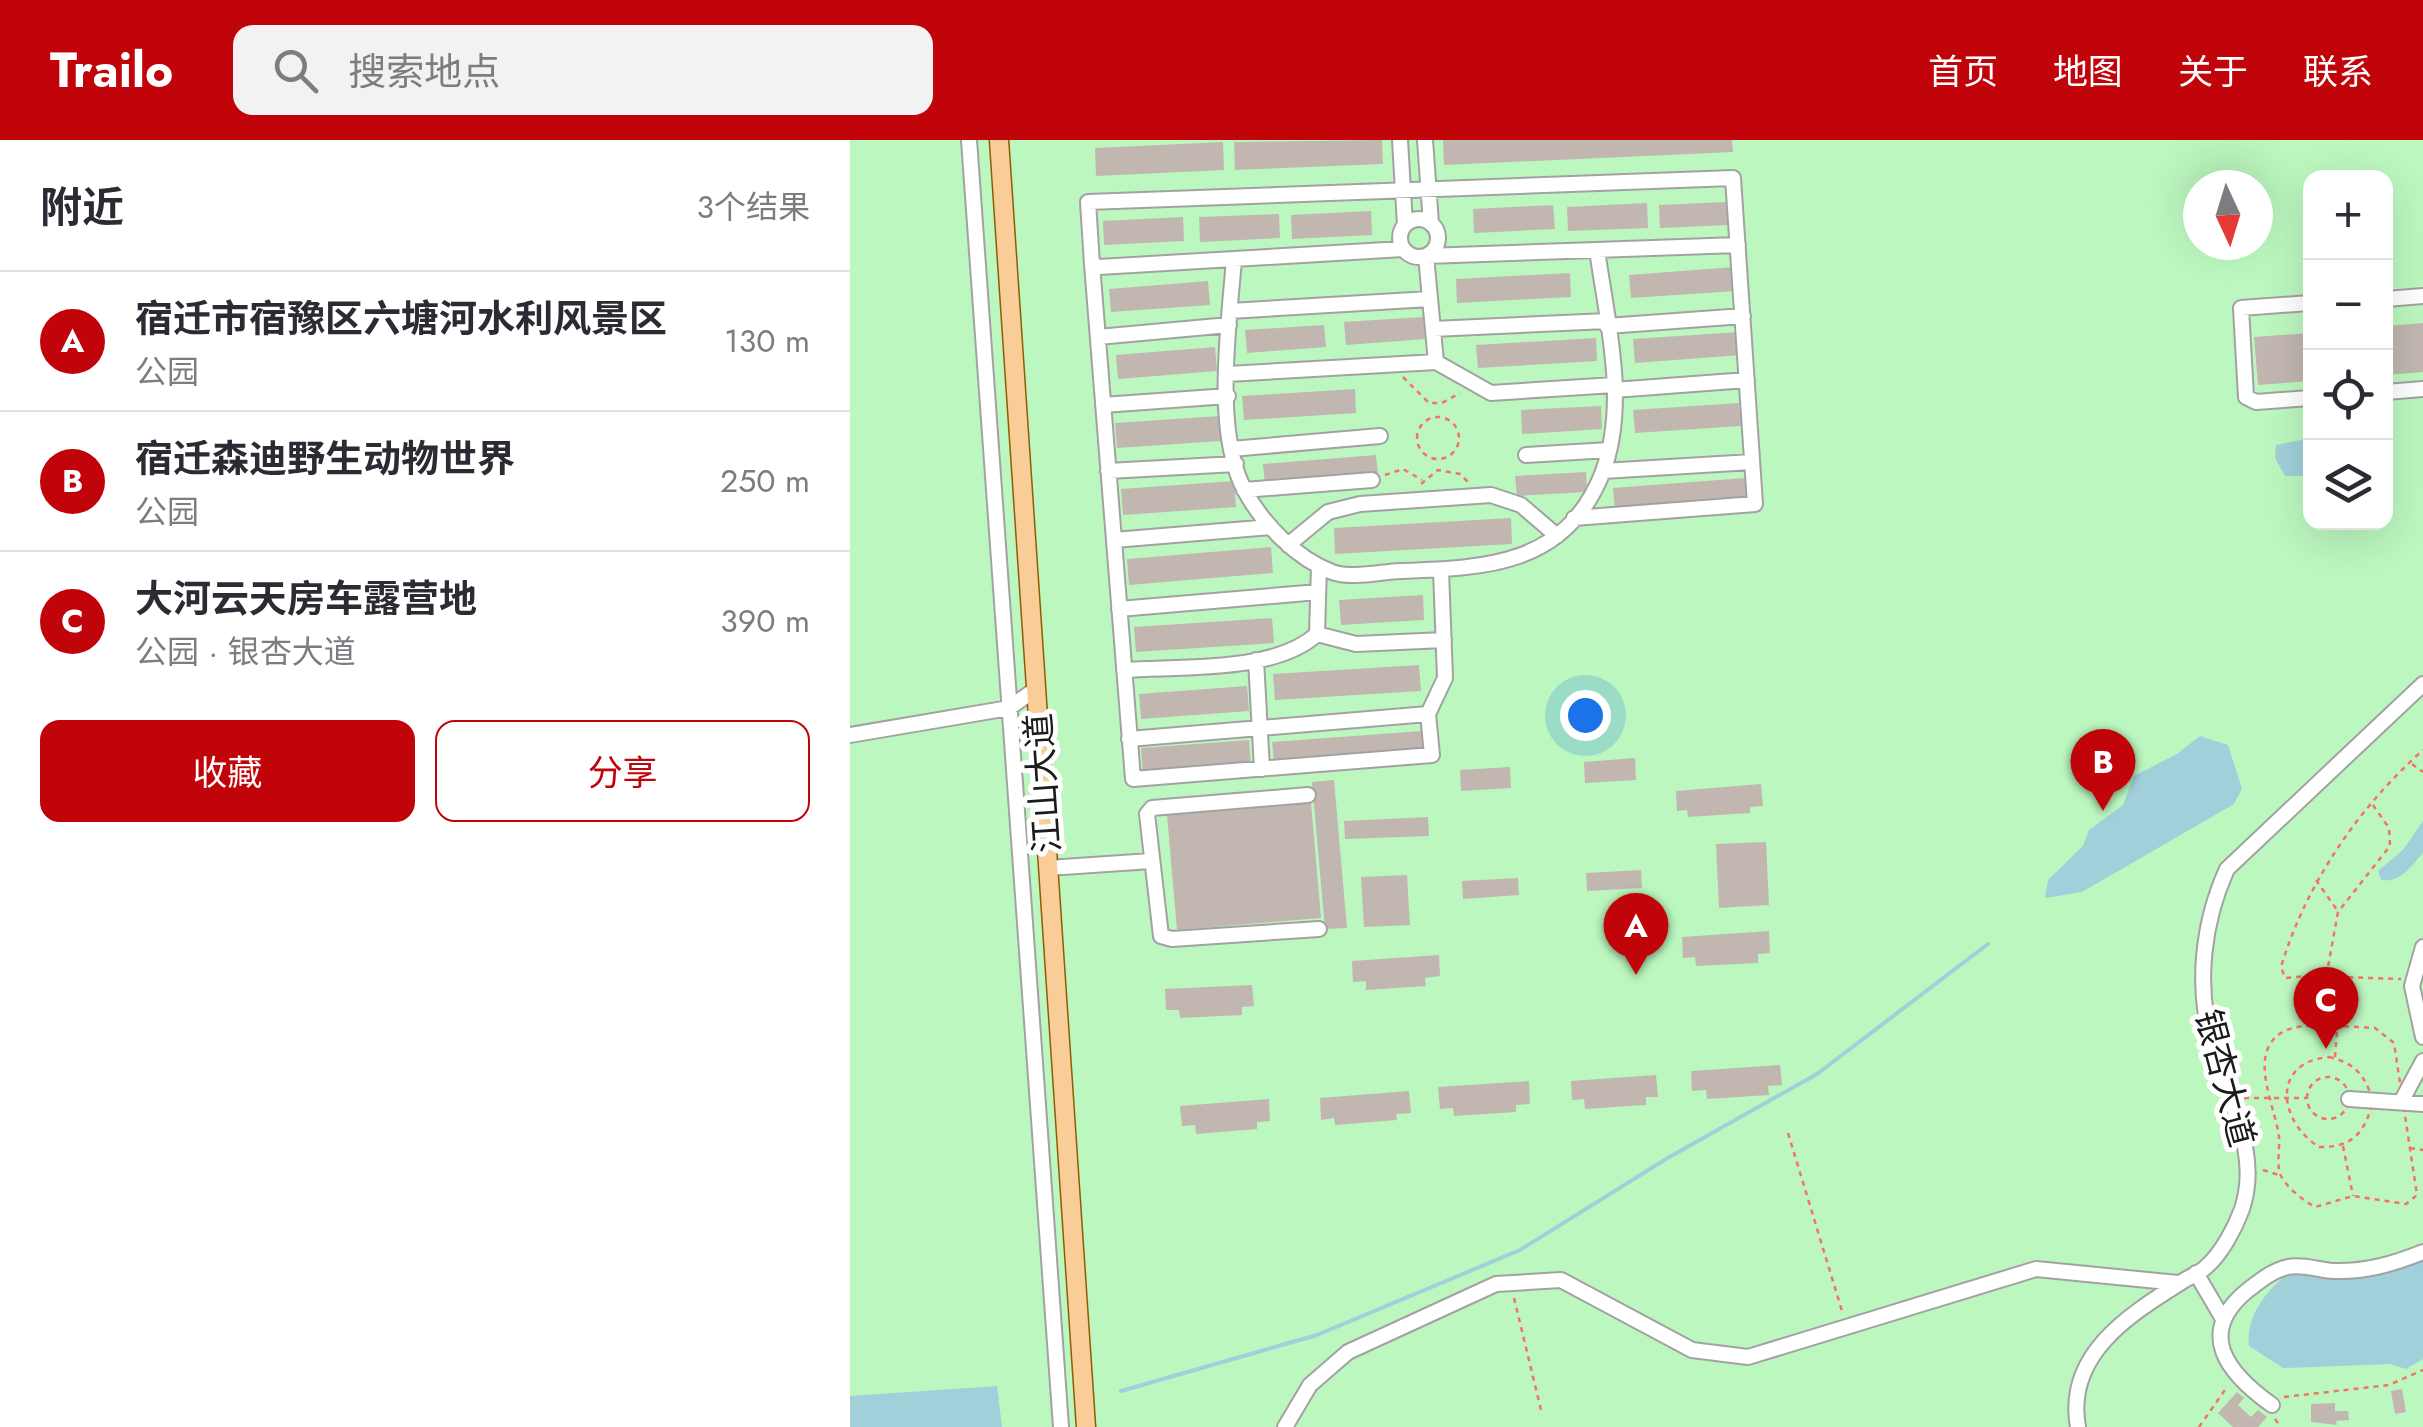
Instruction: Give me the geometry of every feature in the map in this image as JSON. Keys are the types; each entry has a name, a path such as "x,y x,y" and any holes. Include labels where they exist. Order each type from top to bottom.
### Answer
{"main road":[{"name":"江山大道","path":"999,140 1086,1427"}],"street":[{"path":"968,140 1061,1427"},
{"path":"1400,140 1405,225 1399,237 1403,249 1413,257 1738,245"},
{"path":"1425,140 1431,224 1438,242 1426,256 1436,362"},
{"path":"1441,570 1445,678 1428,714 1432,755 1132,779 1088,202 1733,178 1755,504 1574,518"},
{"path":"1405,225 1420,220 1431,224"},
{"path":"1092,264 1099,267 1403,249"},
{"path":"1234,259 1228,396 1233,456 1244,490 1288,544 1337,574 1441,570 1520,559 1557,536 1591,498 1609,450 1614,387 1597,250"},
{"path":"2393,298 2423,296"},
{"path":"1098,337 1230,318 1430,299"},
{"path":"2303,304 2241,308 2246,397 2256,402 2303,399"},
{"path":"1433,329 1742,316"},
{"path":"1228,374 1436,362 1490,393 1747,380"},
{"path":"2393,391 2423,389"},
{"path":"1103,405 1228,396"},
{"path":"1108,472 1380,436"},
{"path":"1526,455 1609,450"},
{"path":"1603,471 1752,462"},
{"path":"1244,490 1372,480"},
{"path":"1288,544 1328,512 1360,504 1478,496 1507,497 1557,536"},
{"path":"1114,540 1272,527"},
{"path":"1124,670 1256,660 1297,650 1317,634 1319,566"},
{"path":"1119,609 1318,592"},
{"path":"1317,634 1356,644 1444,640"},
{"path":"1256,660 1262,768"},
{"name":"银杏大道","path":"2076,1425 2081,1375 2098,1345 2206,1267 2236,1224 2243,1206 2248,1166 2211,1040 2203,994 2212,902 2227,869 2423,684"},
{"path":"850,734 1010,708 1036,689"},
{"path":"1130,739 1428,714"},
{"path":"1308,795 1152,808 1147,814 1157,926 1167,939 1319,929"},
{"path":"1048,868 1152,861"},
{"path":"2423,947 2412,979 2423,1038"},
{"path":"2349,1100 2416,1102 2423,1062"},
{"path":"2272,1405 2236,1374 2220,1340 2223,1320 2234,1302 2256,1284 2289,1266 2354,1272 2423,1252"},
{"path":"1285,1427 1310,1384 1348,1352 1476,1291 1509,1282 1562,1280 1592,1292 1667,1339 1723,1357 1748,1357 2036,1269 2178,1284"},
{"path":"2196,1273 2223,1320"}],"path":[{"path":"1396,364 1421,400 1437,404 1473,383"},
{"path":"1437,404 1438,418"},
{"path":"1438,418 1453,424 1458,436 1455,450 1440,458 1423,453 1417,442 1423,424 1438,418"},
{"path":"1440,458 1441,470"},
{"path":"1372,480 1403,469 1413,471 1422,481"},
{"path":"1414,500 1422,481 1441,470 1460,474 1478,496"},
{"path":"2412,979 2331,974 2296,980 2286,978 2281,967 2316,880 2373,805 2423,750"},
{"path":"2410,762 2423,772"},
{"path":"2331,974 2329,949 2338,912 2390,846 2389,828 2373,805"},
{"path":"2316,880 2338,912"},
{"path":"2248,1166 2281,1176 2300,1198 2315,1207 2353,1196 2406,1204 2416,1195 2409,1148 2416,1102 2394,1044 2375,1028 2296,1026 2270,1044 2265,1060 2281,1176"},
{"path":"2335,1058 2338,1027"},
{"path":"2335,1058 2360,1071 2373,1100 2364,1130 2342,1145 2319,1147 2295,1129 2287,1097 2294,1072 2307,1059 2335,1058"},
{"path":"2327,1078 2345,1086 2349,1100 2339,1116 2326,1119 2314,1113 2308,1098 2314,1083 2327,1078"},
{"path":"2231,1099 2308,1098"},
{"path":"1788,1133 1847,1327"},
{"path":"2342,1145 2353,1196"},
{"path":"2409,1148 2423,1150"},
{"path":"1509,1282 1541,1410"},
{"path":"2272,1405 2290,1394 2388,1384 2423,1370"},
{"path":"2199,1427 2236,1374"}],"green space":[{"path":"850,140 2423,140 2423,1427 850,1427"}],"water":[{"path":"2303,439 2303,476 2285,476 2275,458 2276,445"},
{"path":"2200,736 2228,745 2242,789 2234,804 2082,892 2045,898 2048,880 2083,846 2089,830 2123,805 2134,776 2177,754"},
{"path":"2423,821 2423,853 2400,876 2381,880 2378,871 2403,850"},
{"path":"2423,1259 2423,1359 2406,1369 2390,1364 2283,1368 2249,1346 2254,1314 2288,1273 2372,1275"},
{"path":"997,1386 1002,1427 850,1427 850,1396"}],"building":[{"path":"1382,140 1383,164 1235,170 1234,142"},
{"path":"1443,140 1732,140 1733,152 1444,165"},
{"path":"1223,142 1224,170 1096,176 1095,148"},
{"path":"1727,202 1728,225 1660,228 1659,205"},
{"path":"1647,203 1648,228 1568,231 1567,207"},
{"path":"1553,205 1555,229 1474,233 1473,209"},
{"path":"1371,211 1372,235 1292,239 1291,215"},
{"path":"1279,214 1280,238 1200,242 1199,217"},
{"path":"1183,217 1184,241 1104,245 1103,221"},
{"path":"1735,267 1736,291 1631,298 1629,275"},
{"path":"1570,273 1571,297 1457,303 1456,279"},
{"path":"1208,281 1210,305 1111,312 1109,289"},
{"path":"1423,317 1425,339 1346,345 1344,322"},
{"path":"2423,323 2423,372 2393,374 2393,325"},
{"path":"1324,325 1326,347 1247,353 1245,330"},
{"path":"1739,332 1741,355 1635,363 1633,339"},
{"path":"2303,334 2303,382 2258,385 2254,337"},
{"path":"1596,338 1597,361 1478,368 1476,345"},
{"path":"1215,347 1217,371 1118,379 1116,355"},
{"path":"1355,389 1356,413 1244,420 1242,396"},
{"path":"1739,403 1741,426 1635,433 1633,410"},
{"path":"1601,406 1602,429 1522,434 1521,410"},
{"path":"1220,416 1221,441 1117,448 1115,423"},
{"path":"1376,455 1378,475 1265,484 1263,464"},
{"path":"1586,472 1587,492 1517,496 1515,476"},
{"path":"1745,478 1747,500 1615,510 1613,488"},
{"path":"1234,481 1236,507 1123,515 1121,489"},
{"path":"1511,518 1512,544 1335,554 1334,528"},
{"path":"1271,547 1273,573 1129,585 1127,559"},
{"path":"1423,595 1424,620 1341,625 1339,600"},
{"path":"1272,618 1274,643 1136,652 1134,627"},
{"path":"1419,665 1421,691 1275,700 1273,674"},
{"path":"1247,686 1249,711 1141,719 1139,694"},
{"path":"1422,731 1424,752 1274,763 1272,742"},
{"path":"1249,740 1251,765 1143,773 1141,748"},
{"path":"1635,758 1636,780 1585,783 1584,762"},
{"path":"1510,767 1511,788 1461,791 1460,770"},
{"path":"1334,780 1347,928 1325,929 1312,782"},
{"path":"1761,784 1763,806 1750,807 1750,813 1688,817 1687,810 1677,811 1676,791"},
{"path":"1311,803 1321,918 1177,930 1167,815"},
{"path":"1428,817 1429,836 1345,839 1344,821"},
{"path":"1766,842 1769,905 1719,908 1716,844"},
{"path":"1641,870 1642,888 1587,891 1586,873"},
{"path":"1407,875 1410,925 1364,927 1361,877"},
{"path":"1518,878 1519,895 1463,899 1462,881"},
{"path":"1769,931 1770,953 1758,954 1758,963 1696,966 1695,957 1683,958 1682,937"},
{"path":"1439,955 1440,976 1425,978 1426,986 1366,990 1366,981 1353,982 1352,961"},
{"path":"1252,985 1254,1006 1242,1007 1242,1015 1180,1018 1179,1010 1166,1010 1165,989"},
{"path":"1780,1065 1782,1085 1768,1086 1769,1095 1707,1099 1706,1090 1692,1091 1691,1071"},
{"path":"1656,1075 1658,1097 1646,1097 1646,1105 1585,1109 1584,1099 1572,1100 1571,1081"},
{"path":"1529,1081 1530,1104 1516,1105 1516,1112 1454,1116 1453,1108 1440,1109 1438,1087"},
{"path":"1409,1091 1411,1113 1396,1114 1397,1120 1335,1125 1334,1118 1321,1120 1320,1098"},
{"path":"1269,1099 1270,1121 1257,1122 1257,1129 1196,1134 1195,1125 1182,1126 1180,1106"},
{"path":"2402,1389 2406,1412 2395,1414 2391,1391"},
{"path":"2237,1392 2244,1398 2238,1405 2251,1417 2258,1410 2267,1417 2258,1427 2233,1427 2218,1413"},
{"path":"2335,1403 2335,1411 2348,1411 2349,1420 2336,1421 2337,1425 2311,1422 2311,1404"}],"waterway":[{"path":"1121,1391 1317,1335 1520,1250 1666,1159 1817,1074 1988,944"}],"place":[{"name":"宿迁森迪野生动物世界","path":"2103,811"},
{"name":"宿迁市宿豫区六塘河水利风景区","path":"1636,975"},
{"name":"大河云天房车露营地","path":"2326,1049"}]}
